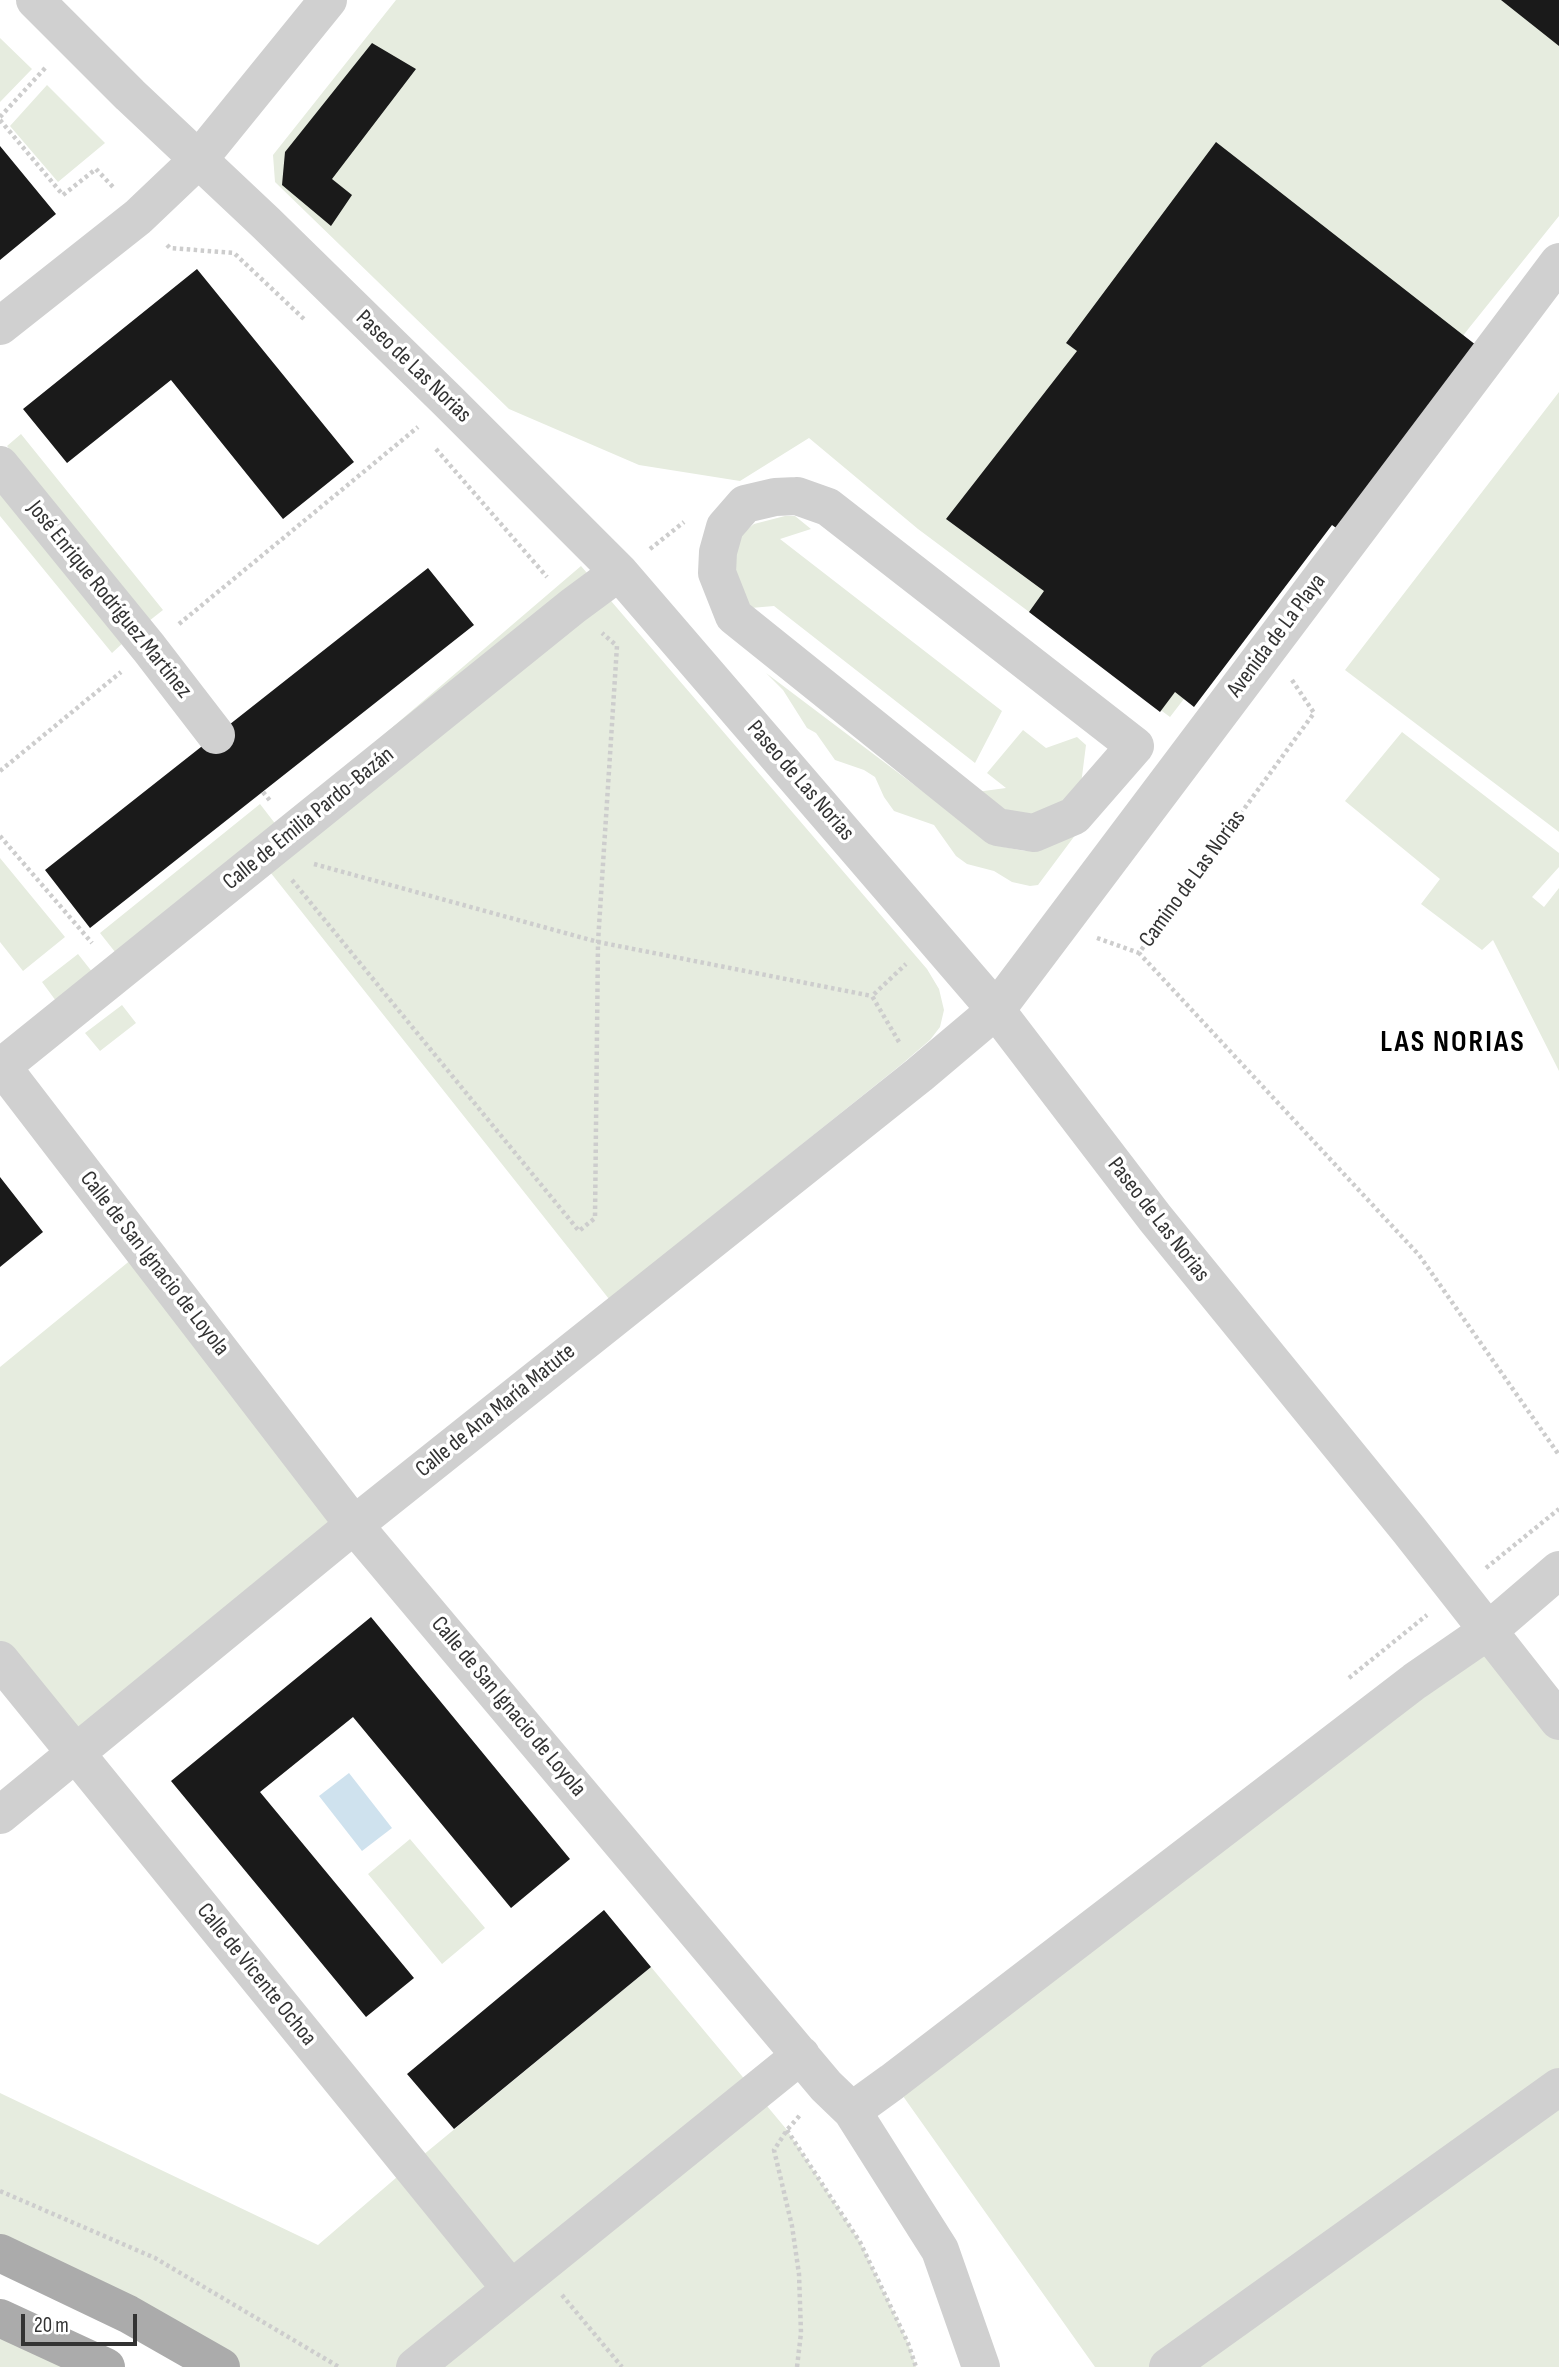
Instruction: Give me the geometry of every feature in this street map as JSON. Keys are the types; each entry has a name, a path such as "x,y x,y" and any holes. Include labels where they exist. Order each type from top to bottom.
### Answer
{"main road":[{"path":"0,2253 128,2314 221,2367"},
{"path":"0,2318 106,2367"}],"street":[{"name":"Paseo de Las Norias","path":"35,0 438,391 619,572 996,1010 1155,1218 1489,1630 1559,1721"},
{"path":"0,326 138,217 199,159 328,0"},
{"name":"Avenida de La Playa","path":"996,1010 1559,262"},
{"name":"José Enrique Rodríguez Martínez","path":"0,464 216,735"},
{"path":"1135,746 1074,816 1034,833 996,827 734,616 717,573 718,552 725,527 745,504 775,497 797,496 828,507 1135,746 1178,768"},
{"name":"Calle de Emilia Pardo-Bazán","path":"1,1066 573,606 619,572"},
{"name":"Calle de Ana María Matute","path":"0,1815 354,1525 919,1075 996,1010"},
{"name":"Calle de San Ignacio de Loyola","path":"1,1066 354,1525 839,2098 940,2250 981,2367"},
{"path":"839,2098 892,2082 1415,1681 1489,1630 1559,1570"},
{"name":"Calle de Vicente Ochoa","path":"0,1660 76,1754 524,2278"},
{"path":"415,2367 801,2054"},
{"path":"1168,2367 1559,2087"}],"path":[{"path":"73,37 0,118 63,195 96,169 138,217"},
{"path":"170,248 234,253 311,326"},
{"path":"0,771 418,428 408,418"},
{"path":"269,852 579,1231 595,1218 598,942 617,646 573,606 436,449"},
{"name":"Camino de Las Norias","path":"1289,676 1314,713 1139,953 1419,1255 1559,1455"},
{"path":"0,836 118,973"},
{"path":"269,852 598,942 872,996 919,1075"},
{"path":"872,996 934,937"},
{"path":"797,2367 801,2333 799,2274 793,2226 774,2150 787,2130 839,2098"},
{"path":"787,2130 860,2242 908,2343 916,2367"},
{"path":"0,2191 155,2258 339,2367"},
{"path":"524,2278 593,2330 622,2367"}],"shaded area":[{"path":"396,0 1559,0 1559,216 1469,328 1170,717 918,529 809,438 740,481 639,465 509,409 275,182 273,155"},
{"path":"0,38 32,69 0,102"},
{"path":"47,85 105,143 58,182 10,126"},
{"path":"1559,392 1559,832 1345,670"},
{"path":"21,434 163,610 149,621 7,446"},
{"path":"0,489 124,642 112,653 0,516"},
{"path":"795,516 811,529 780,539 1002,711 975,763 774,606 739,609 728,559 738,537 754,524"},
{"path":"581,566 927,969 939,989 944,1010 940,1027 930,1040 609,1299 251,848 119,957 100,933 260,804 277,826"},
{"path":"766,673 994,845 1025,851 1076,834 1038,885 1012,882 994,871 967,864 956,856 934,825 894,811 875,777 864,770 835,760 816,733 807,728 783,690"},
{"path":"1023,730 1046,748 1077,737 1086,745 1080,792 1059,817 1011,821 969,793 1006,788 987,773"},
{"path":"1402,732 1559,853 1559,867 1532,897 1544,907 1559,888 1559,1071 1493,940 1482,950 1421,904 1440,879 1345,801"},
{"path":"0,858 65,937 23,971 0,942"},
{"path":"78,954 93,973 56,1001 42,982"},
{"path":"122,1005 136,1023 100,1051 85,1033"},
{"path":"143,1250 354,1525 76,1753 0,1660 0,1367"},
{"path":"1489,1630 1559,1724 1559,2367 1095,2367 893,2082"},
{"path":"410,1839 485,1928 442,1964 368,1874"},
{"path":"651,1967 787,2130 860,2242 908,2343 916,2367 221,2367 0,2253 0,2093 318,2245"},
{"path":"0,2318 106,2367 0,2367"}],"water":[{"path":"349,1773 392,1828 362,1851 319,1796"}],"building":[{"path":"1501,0 1559,0 1559,46"},
{"path":"372,43 416,69 332,179 352,195 331,226 282,185 285,152"},
{"path":"1216,142 1481,349 1339,530 1332,525 1194,707 1175,692 1160,712 1029,612 1044,591 946,519 1077,351 1066,343"},
{"path":"0,146 56,214 0,260"},
{"path":"197,269 354,462 283,519 171,380 67,463 23,409"},
{"path":"428,568 474,625 90,928 45,870"},
{"path":"0,1177 43,1232 0,1267"},
{"path":"371,1617 570,1859 511,1908 353,1717 260,1792 414,1978 366,2017 171,1781"},
{"path":"604,1910 651,1967 454,2129 407,2074"}],"district":[{"name":"LAS NORIAS","path":"1453,1043"}]}
